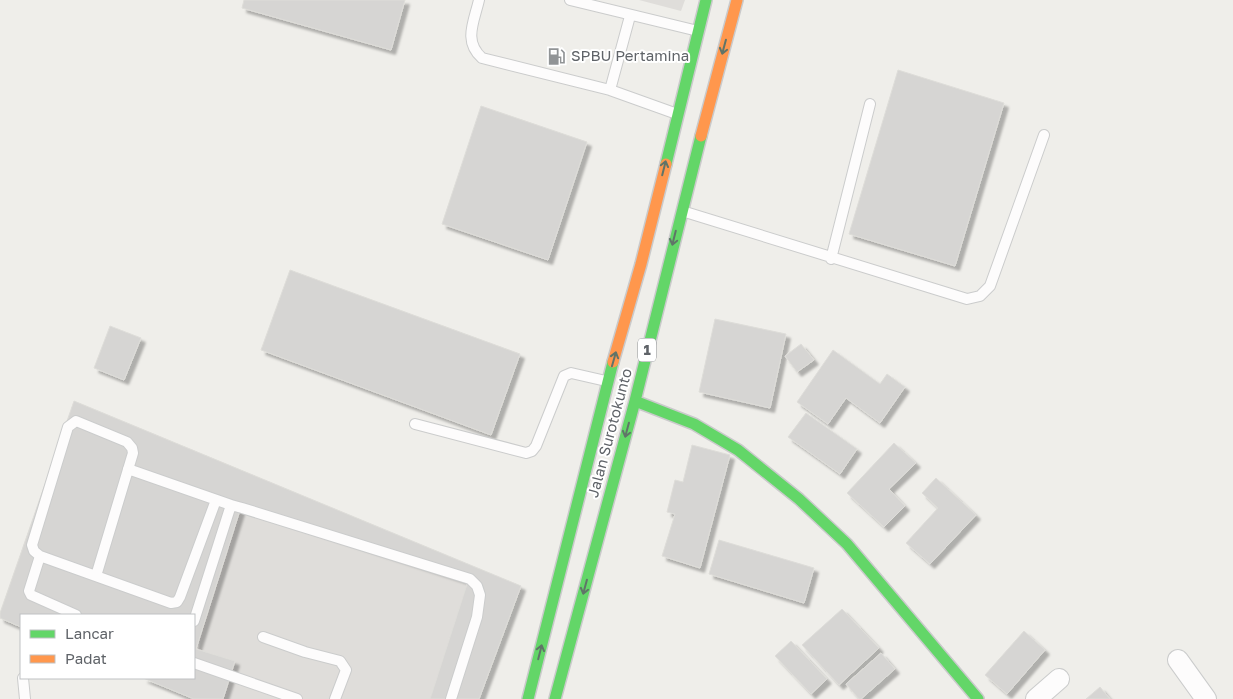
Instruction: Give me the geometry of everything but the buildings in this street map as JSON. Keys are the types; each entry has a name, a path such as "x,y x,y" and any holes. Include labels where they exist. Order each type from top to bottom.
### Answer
{"main road":[{"name":"Jalan Surotokunto","path":"555,699 635,401 681,211 698,32 706,0"},
{"name":"Jalan Surotokunto","path":"528,699 608,381 641,264 691,118 737,0"},
{"path":"635,401 694,424 738,450 798,499 847,544 978,699"}],"street":[{"path":"1178,660 1206,699"},
{"path":"1036,699 1058,679"}],"lane":[{"path":"570,0 698,32"},
{"path":"476,1 470,38 473,47 482,58 610,90 691,118"},
{"path":"610,90 630,16"},
{"path":"831,259 870,104"},
{"path":"681,211 831,259 967,299 980,296 990,286 1044,135"},
{"path":"415,424 526,453 532,451 536,446 564,376 571,373 608,381"},
{"path":"96,576 133,453 132,448 127,442 76,421 68,427 32,545 34,551 40,556 96,576 171,602 177,602 216,500"},
{"path":"128,469 231,505 470,579 477,586 480,595 477,617 451,699"},
{"path":"195,618 231,505"},
{"path":"40,556 29,591 31,595 74,614"},
{"path":"263,637 306,652 340,661 346,670 334,699"},
{"path":"195,663 297,699"},
{"path":"23,679 25,699"}],"shaded area":[{"path":"639,0 685,0 681,11"},
{"path":"74,401 521,586 479,699 194,699 145,679 195,679 195,614 20,614 20,627 0,618 0,613"}],"traffic: fast":[{"path":"666,164 706,0"},
{"path":"555,699 635,401 701,136"},
{"path":"528,699 613,362"},
{"path":"635,401 694,424 738,450 799,499 847,544 978,699"}],"traffic: slow":[{"path":"701,136 737,0"},
{"path":"613,362 641,264 666,164"}],"place":[{"name":"SPBU Pertamina","path":"557,56"}]}
